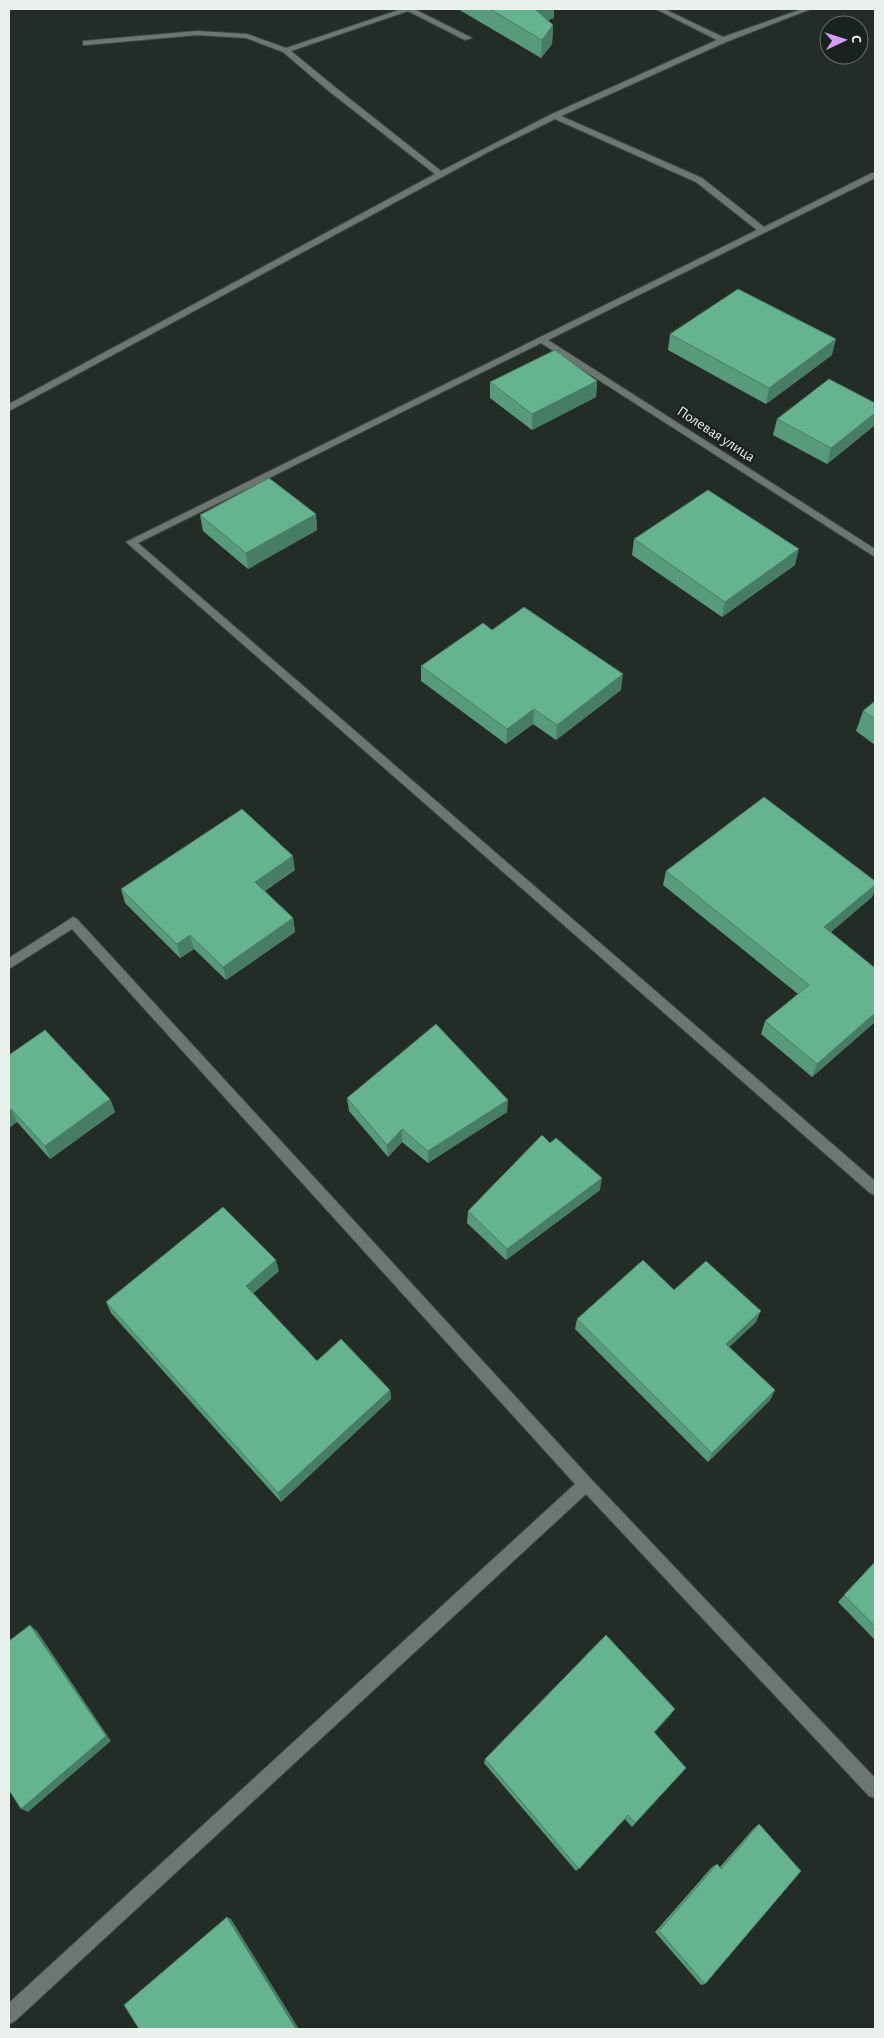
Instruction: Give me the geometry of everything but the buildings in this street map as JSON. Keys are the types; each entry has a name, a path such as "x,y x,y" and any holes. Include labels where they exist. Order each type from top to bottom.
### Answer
{"street":[{"path":"286,50 409,9 468,38"},
{"path":"659,9 723,40"},
{"path":"9,408 440,174 555,116 723,40 808,9"},
{"path":"86,43 198,33 247,36 286,50 333,90 440,174"},
{"path":"555,116 699,180 764,230"},
{"path":"875,174 131,542 875,1189"},
{"name":"Полевая улица","path":"541,339 875,554"},
{"path":"9,964 73,922 586,1484 875,1790"},
{"path":"9,2015 586,1484"}]}
